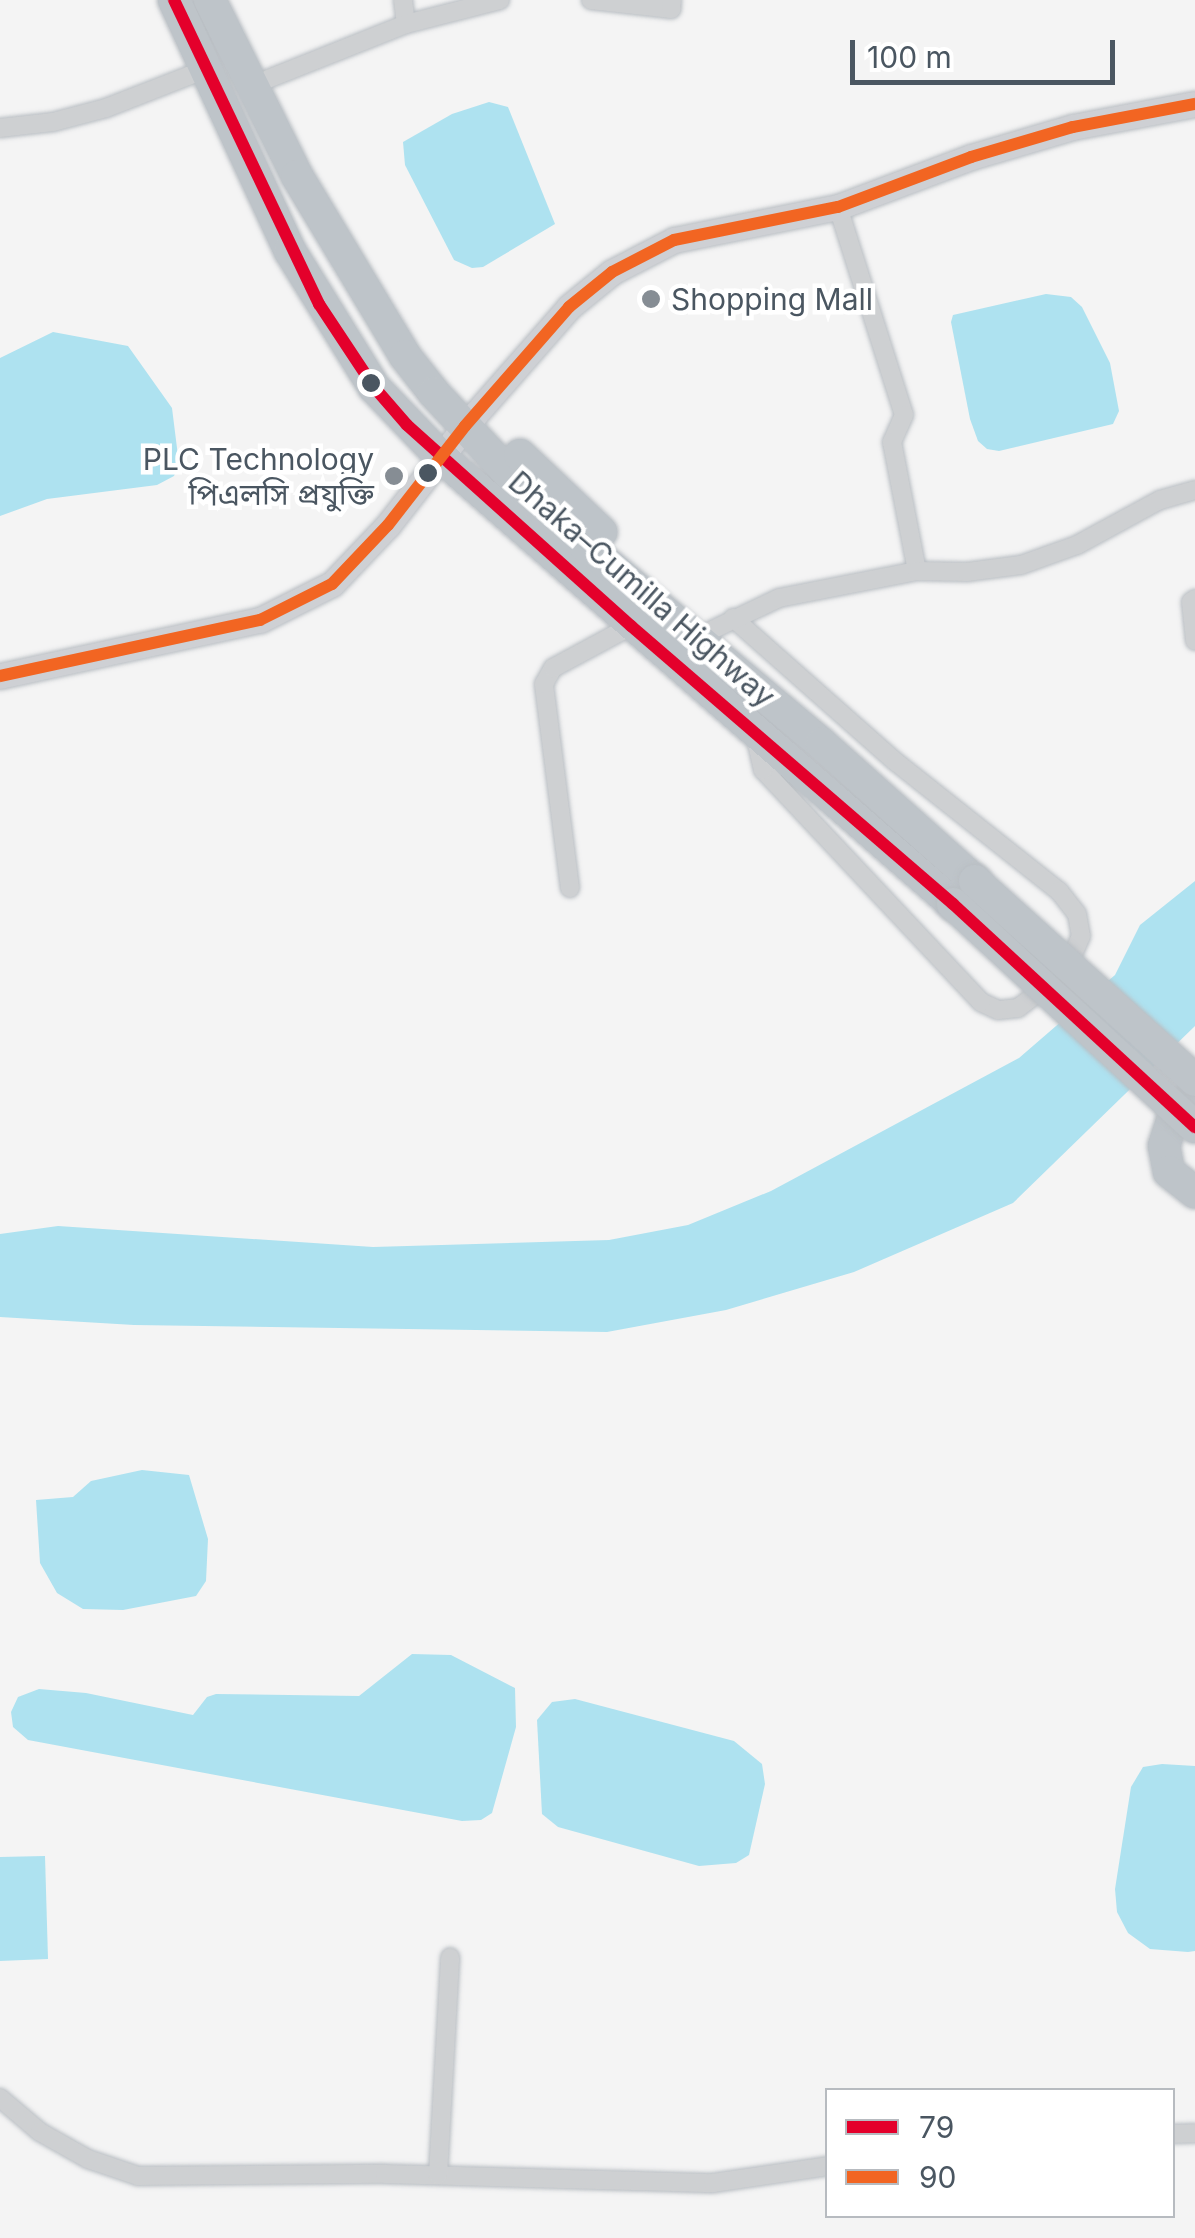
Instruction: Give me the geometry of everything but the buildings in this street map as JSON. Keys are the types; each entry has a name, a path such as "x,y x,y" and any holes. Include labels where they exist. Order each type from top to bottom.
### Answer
{"highway":[{"name":"Dhaka–Cumilla Highway","path":"174,0 319,304 374,387 441,456 754,730 964,892 1195,1080"},
{"name":"Dhaka–Cumilla Highway","path":"210,0 297,176 405,356 470,420 542,509 864,782 964,892 1195,1127"},
{"path":"230,0 356,251 470,420 723,624 864,782"},
{"path":"1195,1092 1167,1131 1164,1159 1170,1172 1195,1192"}],"main road":[{"path":"0,676 243,624 299,604 332,584 360,556 569,306 612,272 674,240 838,207 971,157 1056,132 1195,104"}],"street":[{"path":"404,0 406,24"},
{"path":"268,79 406,24 500,0"},
{"path":"594,0 671,9 672,0"},
{"path":"0,128 53,122 106,108 206,69"},
{"path":"838,207 904,415 892,442 917,571"},
{"path":"754,730 763,770 980,1002 998,1010 1018,1008 1066,972 1080,936 1076,914 1059,891 723,624 779,598 917,571 967,572 1021,564 1076,545 1160,500 1195,490"},
{"path":"1195,598 1195,641"},
{"path":"570,888 544,684 553,668 631,626"},
{"path":"438,2176 450,1956"},
{"path":"0,2098 40,2132 88,2159 138,2176 438,2176 713,2183 825,2166"}],"water":[{"path":"489,102 508,107 555,224 483,267 472,268 454,260 405,165 403,142 452,114"},
{"path":"1046,294 1071,297 1082,307 1110,363 1119,411 1113,424 999,451 987,449 978,441 970,419 951,322 953,315"},
{"path":"53,332 128,346 172,408 179,464 174,476 157,485 47,499 0,516 0,358"},
{"path":"1195,881 1195,1026 1013,1203 854,1272 726,1310 607,1332 134,1325 0,1317 0,1234 58,1226 373,1247 609,1240 688,1225 771,1191 1019,1058 1115,975 1140,925"},
{"path":"142,1470 189,1475 208,1539 206,1581 196,1596 123,1610 83,1609 57,1593 40,1563 36,1500 73,1497 91,1481"},
{"path":"412,1654 451,1655 515,1688 516,1727 492,1813 481,1820 462,1821 28,1740 13,1727 11,1712 18,1697 39,1689 86,1693 193,1715 207,1697 216,1694 359,1696"},
{"path":"575,1699 734,1741 762,1764 765,1784 749,1855 736,1863 699,1866 558,1827 542,1814 537,1720 552,1702"},
{"path":"1195,1766 1195,1951 1150,1949 1128,1933 1117,1912 1115,1889 1131,1787 1143,1767"},
{"path":"45,1856 48,1959 0,1961 0,1857"}],"transit line":[{"name":"79","path":"174,0 319,304 374,387 407,425 631,626 953,904 1195,1127"},
{"name":"90","path":"0,676 260,620 332,584 388,525 465,426 569,307 612,272 674,240 838,207 971,157 1073,127 1195,104"}],"place":[{"name":"Shopping Mall","path":"651,299"},
{"name":"PLC Technology পিএলসি প্রযুক্তি","path":"394,476"}]}
